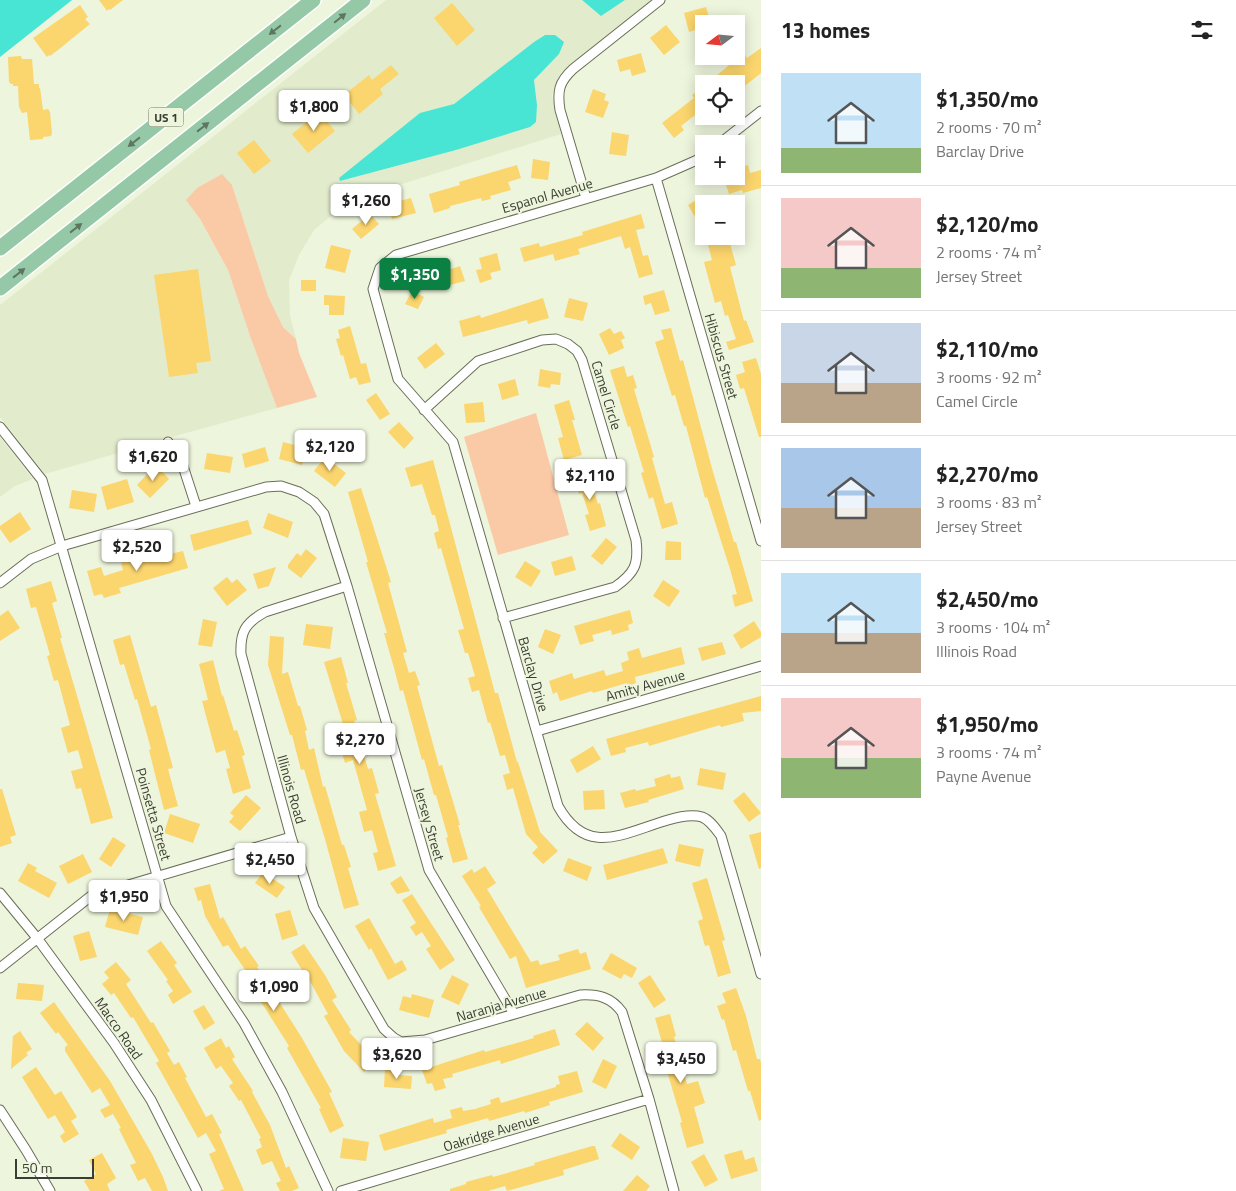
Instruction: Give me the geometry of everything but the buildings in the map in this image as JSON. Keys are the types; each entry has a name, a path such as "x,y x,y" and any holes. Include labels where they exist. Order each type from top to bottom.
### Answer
{"main road":[{"name":"US 1","path":"0,248 313,0"},
{"name":"US 1","path":"0,288 356,2"}],"street":[{"path":"586,198 560,110 558,96 560,86 573,69 660,0"},
{"path":"732,135 759,116"},
{"name":"Espanol Avenue","path":"396,255 656,178 695,161"},
{"name":"Hibiscus Street","path":"656,178 761,541"},
{"name":"Barclay Drive","path":"396,255 380,268 373,289 398,378 453,442 558,806 565,819 577,831 589,836 605,839 675,818 702,817 712,824 721,836 761,974"},
{"name":"Camel Circle","path":"424,410 478,361 542,340 556,339 568,344 577,351 582,360 636,540 638,554 635,568 626,579 615,587 503,618"},
{"name":"Poinsetta Street","path":"0,427 42,480 166,906 244,1023 282,1092 328,1191"},
{"path":"0,583 31,559 62,546 196,506 182,463 168,442"},
{"name":"Jersey Street","path":"196,506 266,487 281,486 299,492 314,502 324,514 347,586 429,870 514,1014"},
{"name":"Illinois Road","path":"347,586 265,612 255,618 245,627 240,640 240,654 310,898 318,917 384,1029 401,1042"},
{"name":"Amity Avenue","path":"537,731 761,666"},
{"path":"0,968 91,896 291,837"},
{"name":"Macco Road","path":"0,893 37,938 114,1043 151,1100 197,1191"},
{"name":"Naranja Avenue","path":"401,1042 425,1040 580,995 594,994 608,998 622,1012 649,1099"},
{"path":"649,1099 674,1191"},
{"name":"Oakridge Avenue","path":"341,1191 649,1099"},
{"path":"0,1110 50,1191"}],"shaded area":[{"path":"386,0 582,0 601,15 625,0 651,0 562,72 555,84 552,96 561,134 402,184 337,211 314,230 299,255 289,280 290,315 296,339 283,327 268,296 232,185 187,200 200,219 228,270 277,408 172,437 170,435 160,441 45,474 0,417 0,305","holes":["545,35 555,35 543,68 534,80 537,105 456,150 340,181 339,178 420,114 454,104 534,42"]},
{"path":"222,174 232,185 268,296 283,327 296,339 299,353 317,397 277,408 228,270 200,219 186,200 197,188"},
{"path":"536,413 569,535 498,555 464,437"},
{"path":"0,437 33,479 15,486 0,497"}],"water":[{"path":"0,0 72,0 0,57"},
{"path":"582,0 625,0 601,16"},
{"path":"545,35 555,35 564,42 559,54 534,80 537,105 536,122 530,127 456,150 340,181 339,178 420,113 454,104"}]}
